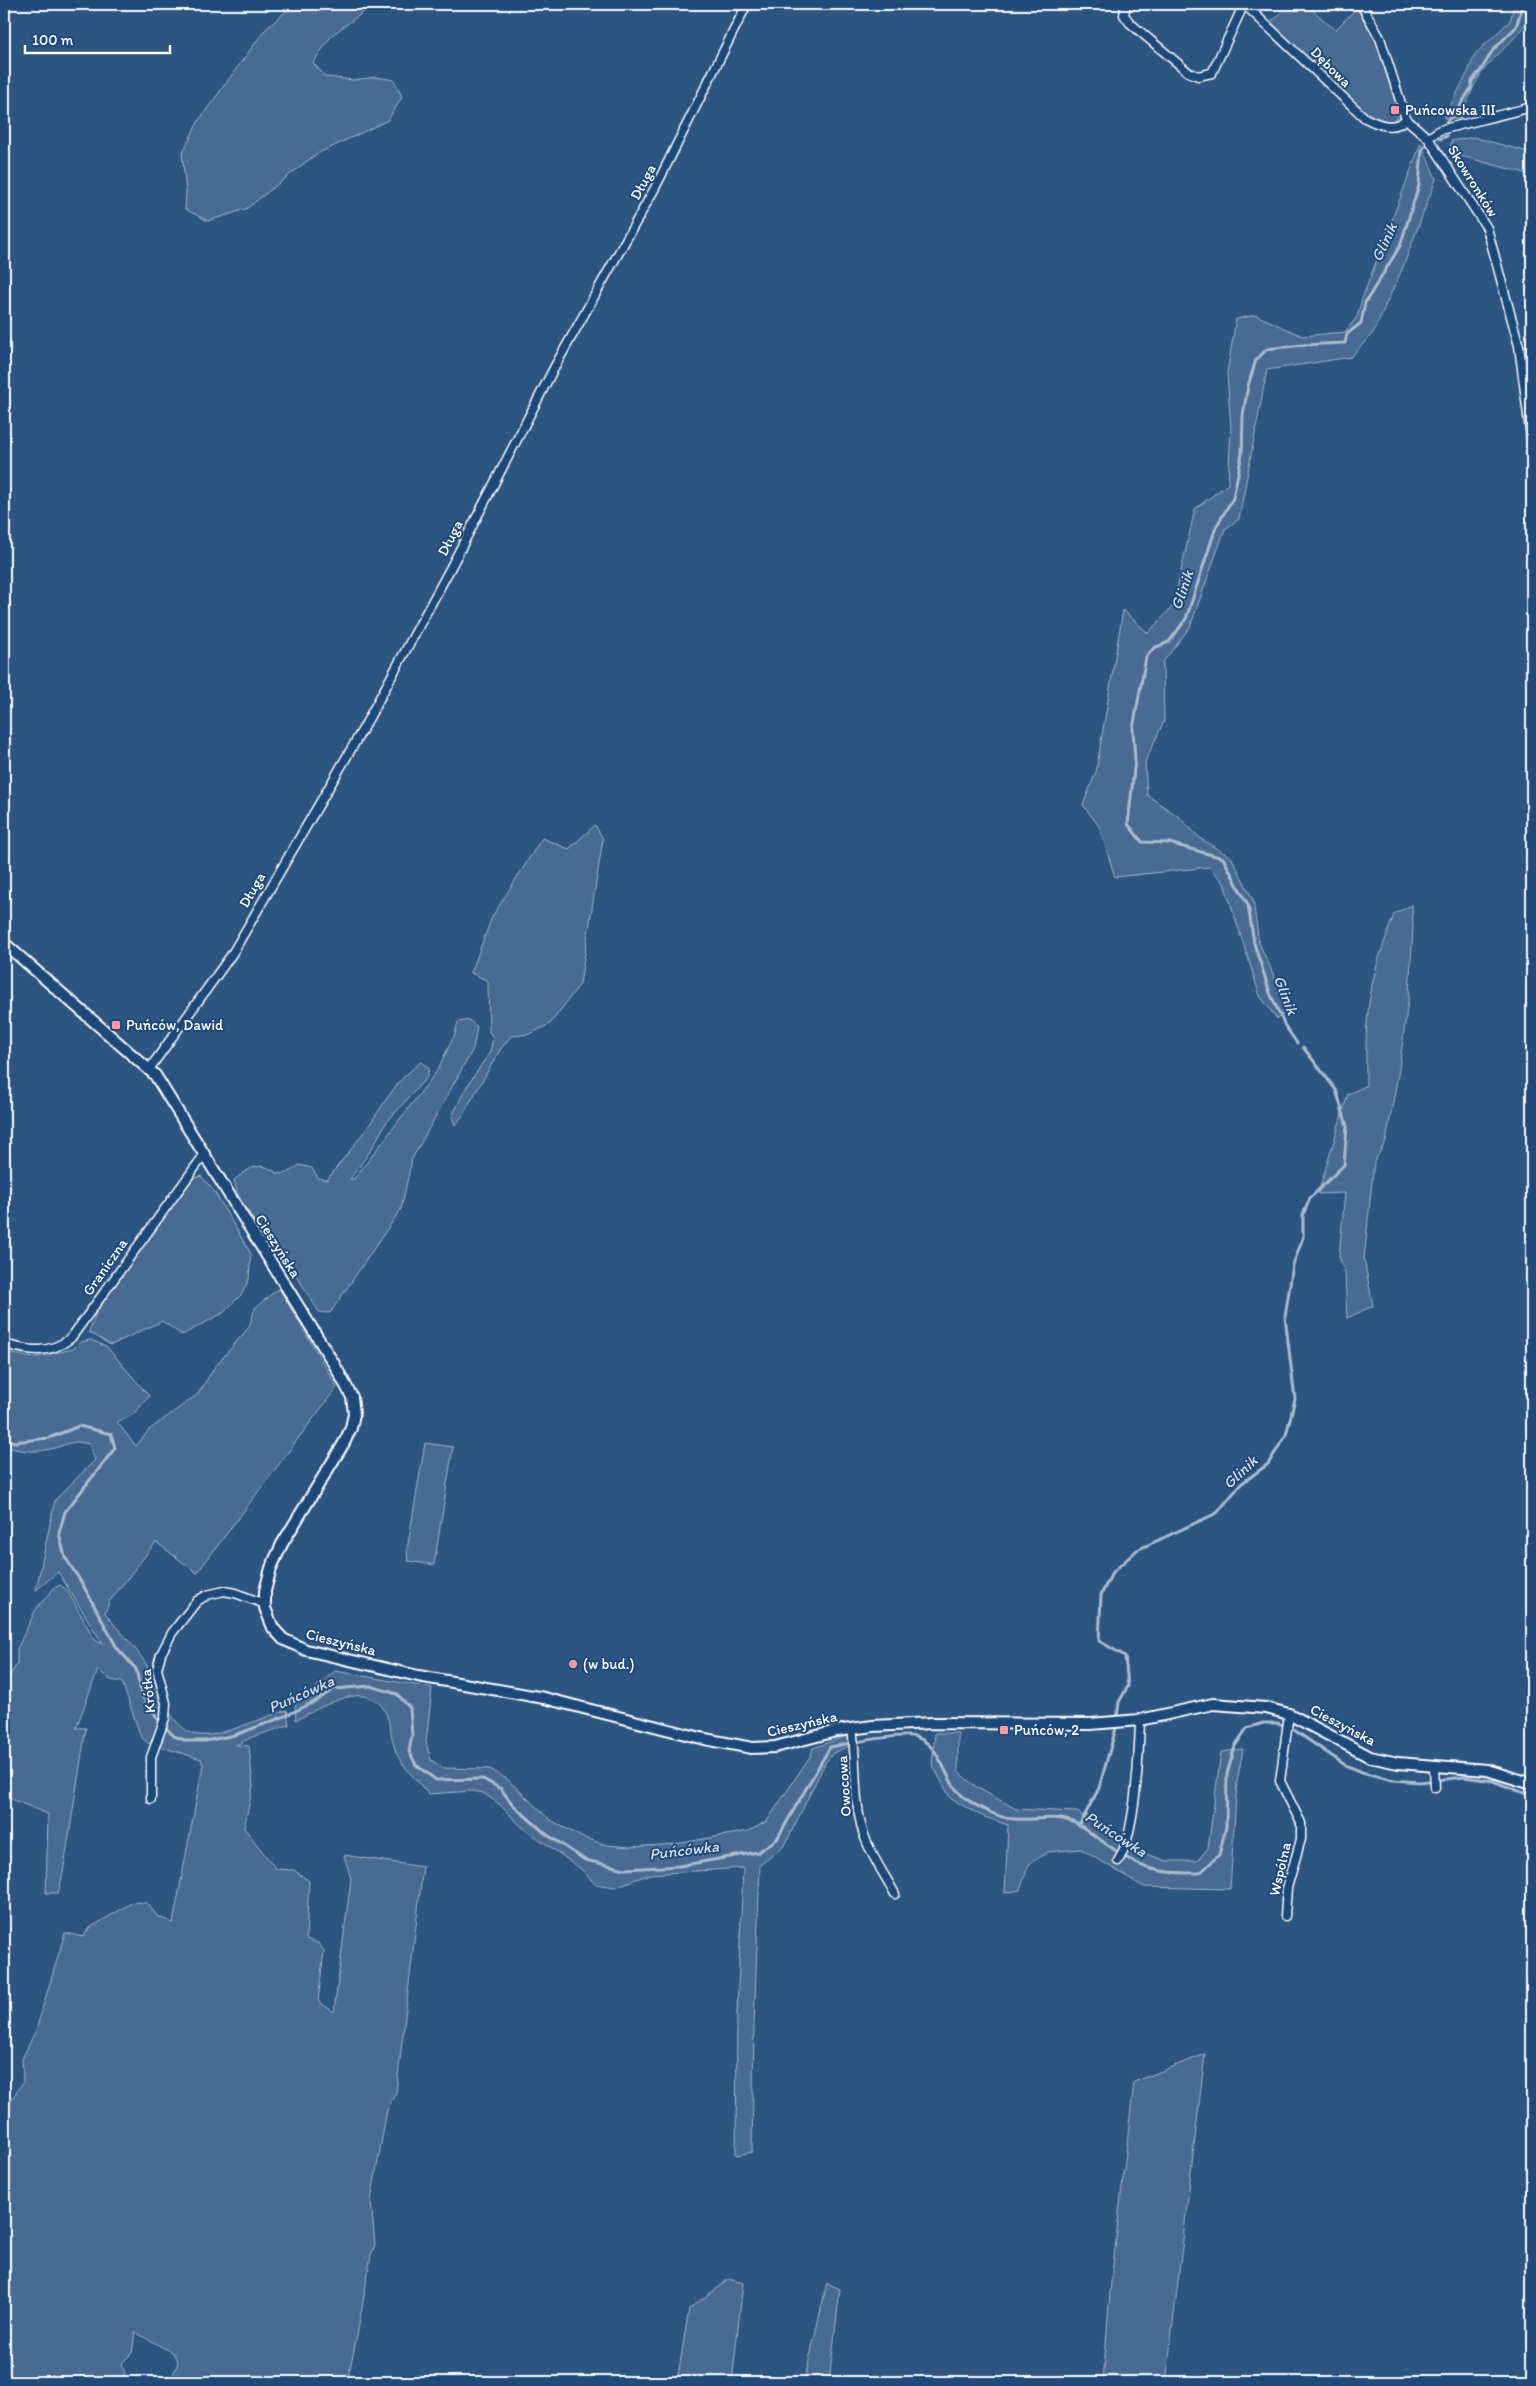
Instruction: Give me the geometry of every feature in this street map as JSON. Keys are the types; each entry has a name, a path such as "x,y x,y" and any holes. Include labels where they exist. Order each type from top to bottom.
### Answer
{"street":[{"name":"Długa","path":"150,1068 232,954 364,727 451,567 554,368 655,188 747,4"},
{"name":"Dębowa","path":"1126,4 1124,15 1130,23 1188,72 1198,76 1212,73 1244,4 1365,118 1386,126 1400,125 1406,119"},
{"path":"1361,4 1380,38 1406,119"},
{"path":"1428,138 1440,130 1532,107"},
{"name":"Skowronków","path":"1406,119 1428,138 1487,228 1519,346 1532,446"},
{"name":"Cieszyńska","path":"4,943 150,1068 350,1392 354,1406 351,1428 344,1444 273,1563 267,1579 265,1604 270,1621 277,1633 297,1647 319,1654 418,1676 566,1703 720,1743 752,1748 775,1748 853,1732 932,1723 1090,1724 1140,1720 1213,1704 1266,1708 1370,1757 1434,1771 1487,1770 1532,1784"},
{"name":"Graniczna","path":"4,1344 28,1351 40,1351 54,1348 71,1338 204,1155"},
{"name":"Krótka","path":"151,1799 151,1756 165,1718 166,1703 157,1669 160,1654 172,1633 197,1601 207,1595 224,1592 265,1604"},
{"name":"Wspólna","path":"1285,1916 1287,1888 1301,1840 1301,1823 1280,1781 1288,1717"},
{"path":"1118,1861 1124,1851 1139,1760 1140,1720"},
{"name":"Owocowa","path":"853,1732 857,1798 863,1832 874,1860 895,1894"},
{"path":"1434,1771 1434,1788"}],"shaded area":[{"path":"294,4 370,4 369,8 332,35 313,63 326,77 353,80 376,77 394,80 402,97 388,120 315,155 246,209 208,221 185,209 186,191 182,154 199,120 264,31"},
{"path":"1291,4 1306,4 1335,30 1356,9 1354,4 1376,40 1384,62 1399,110 1396,120 1378,122 1365,114 1273,24 1271,21"},
{"path":"1515,4 1532,4 1526,24 1485,68 1471,93 1460,119 1444,118 1468,72 1475,54 1510,21"},
{"path":"1473,137 1532,153 1532,175 1450,153 1451,141"},
{"path":"1421,143 1436,179 1403,267 1373,333 1351,357 1267,370 1239,519 1225,529 1190,627 1163,662 1164,721 1145,762 1147,795 1179,817 1201,839 1232,858 1253,900 1259,943 1289,1009 1277,1019 1260,996 1224,883 1209,867 1115,877 1099,826 1083,805 1096,772 1123,610 1148,633 1173,606 1195,509 1228,484 1231,429 1227,373 1236,319 1256,315 1302,336 1345,332 1357,317 1362,299"},
{"path":"595,825 603,839 580,984 550,1024 530,1034 511,1036 500,1050 461,1118 455,1125 452,1116 466,1088 490,1052 493,1037 489,1032 488,981 471,973 492,917 542,838 569,849"},
{"path":"1412,905 1413,928 1409,993 1399,1069 1386,1141 1374,1162 1364,1259 1373,1306 1347,1318 1345,1272 1339,1257 1345,1193 1318,1194 1348,1094 1366,1086 1368,1008 1380,955 1394,914"},
{"path":"469,1020 477,1027 473,1049 412,1159 401,1209 330,1313 319,1312 283,1254 270,1237 263,1235 238,1195 234,1180 247,1170 255,1167 262,1166 280,1174 291,1171 299,1165 312,1168 318,1178 327,1180 405,1075 421,1062 429,1068 427,1077 386,1123 371,1150 350,1179 354,1179 437,1071 455,1034 458,1022"},
{"path":"201,1176 214,1191 251,1254 249,1279 242,1294 223,1313 182,1335 162,1321 111,1345 89,1332 99,1305 192,1179"},
{"path":"279,1288 337,1387 197,1573 156,1542 109,1602 105,1613 142,1657 169,1711 186,1730 197,1735 210,1735 287,1710 289,1725 252,1737 236,1745 249,1746 253,1786 244,1828 276,1869 294,1870 309,1881 306,1939 318,1943 324,1951 318,2001 334,2012 351,1879 344,1855 423,1867 396,2092 387,2110 371,2200 375,2245 371,2255 347,2382 170,2382 178,2363 173,2353 135,2332 132,2353 121,2364 125,2373 124,2382 4,2382 4,2126 9,2103 23,2082 22,2059 36,2030 65,1933 84,1937 88,1929 133,1902 147,1903 157,1916 173,1923 203,1765 201,1759 148,1743 141,1737 122,1682 111,1680 98,1670 76,1728 86,1728 63,1873 58,1893 46,1893 48,1814 4,1796 4,1685 17,1664 17,1649 36,1609 54,1588 60,1585 67,1590 95,1640 103,1644 58,1572 36,1590 55,1500 95,1460 89,1444 83,1443 74,1442 39,1451 21,1450 4,1446 4,1352 33,1358 73,1349 80,1342 91,1340 107,1347 149,1396 133,1415 117,1422 136,1446 149,1430 198,1394 214,1368 249,1327 255,1308"},
{"path":"425,1443 453,1447 434,1565 408,1561 407,1550"},
{"path":"335,1671 432,1688 426,1742 431,1760 443,1768 490,1769 507,1779 549,1819 581,1837 607,1845 630,1847 675,1844 749,1831 767,1821 811,1755 813,1748 847,1736 849,1746 833,1753 825,1763 785,1845 760,1865 754,2025 752,2152 736,2155 737,2013 743,1868 650,1874 615,1887 595,1884 581,1869 521,1826 498,1803 483,1793 473,1791 428,1794 399,1758 394,1746 387,1715 381,1705 372,1698 362,1696 338,1700 296,1720 295,1705"},
{"path":"935,1733 958,1733 958,1772 976,1787 1016,1809 1077,1812 1131,1849 1167,1861 1197,1861 1208,1848 1221,1752 1243,1749 1237,1782 1230,1889 1144,1887 1081,1849 1048,1852 1029,1864 1020,1890 1005,1893 1008,1825 982,1816 951,1799 932,1764"},
{"path":"1205,2054 1166,2382 1103,2382 1110,2292 1134,2082"},
{"path":"729,2279 743,2283 732,2382 677,2382 689,2309"},
{"path":"827,2283 840,2289 829,2382 804,2382"}],"waterway":[{"name":"Glinik","path":"1446,122 1457,111 1471,88 1472,81 1493,50 1516,27 1523,4"},
{"name":"Glinik","path":"1440,139 1447,136"},
{"name":"Glinik","path":"1297,1043 1285,1026 1270,993 1254,943 1248,905 1223,858 1169,843 1142,842 1128,824 1135,760 1133,729 1146,657 1154,648 1169,642 1186,619 1216,527 1233,498 1242,454 1243,415 1248,386 1256,360 1267,349 1345,343 1347,334 1361,323 1365,303 1400,246 1419,185 1422,150 1427,143"},
{"name":"Glinik","path":"1117,1717 1119,1702 1128,1686 1125,1656 1099,1641 1101,1595 1112,1573 1137,1550 1217,1513 1241,1484 1268,1464 1286,1435 1295,1399 1285,1317 1293,1265 1303,1237 1303,1215 1310,1198 1344,1165 1347,1126 1336,1090 1303,1047"},
{"name":"Puńcówka","path":"4,1436 14,1442 49,1438 79,1426 111,1434 115,1448 65,1512 59,1533 65,1557 83,1585 117,1648 136,1669 142,1696 160,1722 174,1736 187,1741 205,1741 235,1735 283,1717 314,1702 334,1689 370,1686 397,1694 410,1708 412,1735 409,1751 416,1765 436,1780 483,1779 501,1789 513,1805 546,1834 585,1860 625,1869 679,1866 758,1852 777,1839 830,1747 899,1736 916,1737 932,1748 958,1791 965,1798 982,1808 1007,1818 1056,1818 1074,1822 1136,1863 1168,1872 1200,1873 1219,1855 1226,1827 1227,1774 1235,1746 1247,1728 1263,1723 1278,1723 1294,1730 1345,1765 1362,1772 1393,1780 1419,1782 1464,1777 1493,1781 1532,1796"},
{"name":"Glinik","path":"1079,1826 1099,1788 1116,1728"}],"place":[{"name":"Puńcowska III","path":"1395,110"},
{"name":"Puńców, Dawid","path":"116,1025"},
{"name":"(w bud.)","path":"573,1664"},
{"name":"Puńców, 2","path":"1004,1730"}]}
